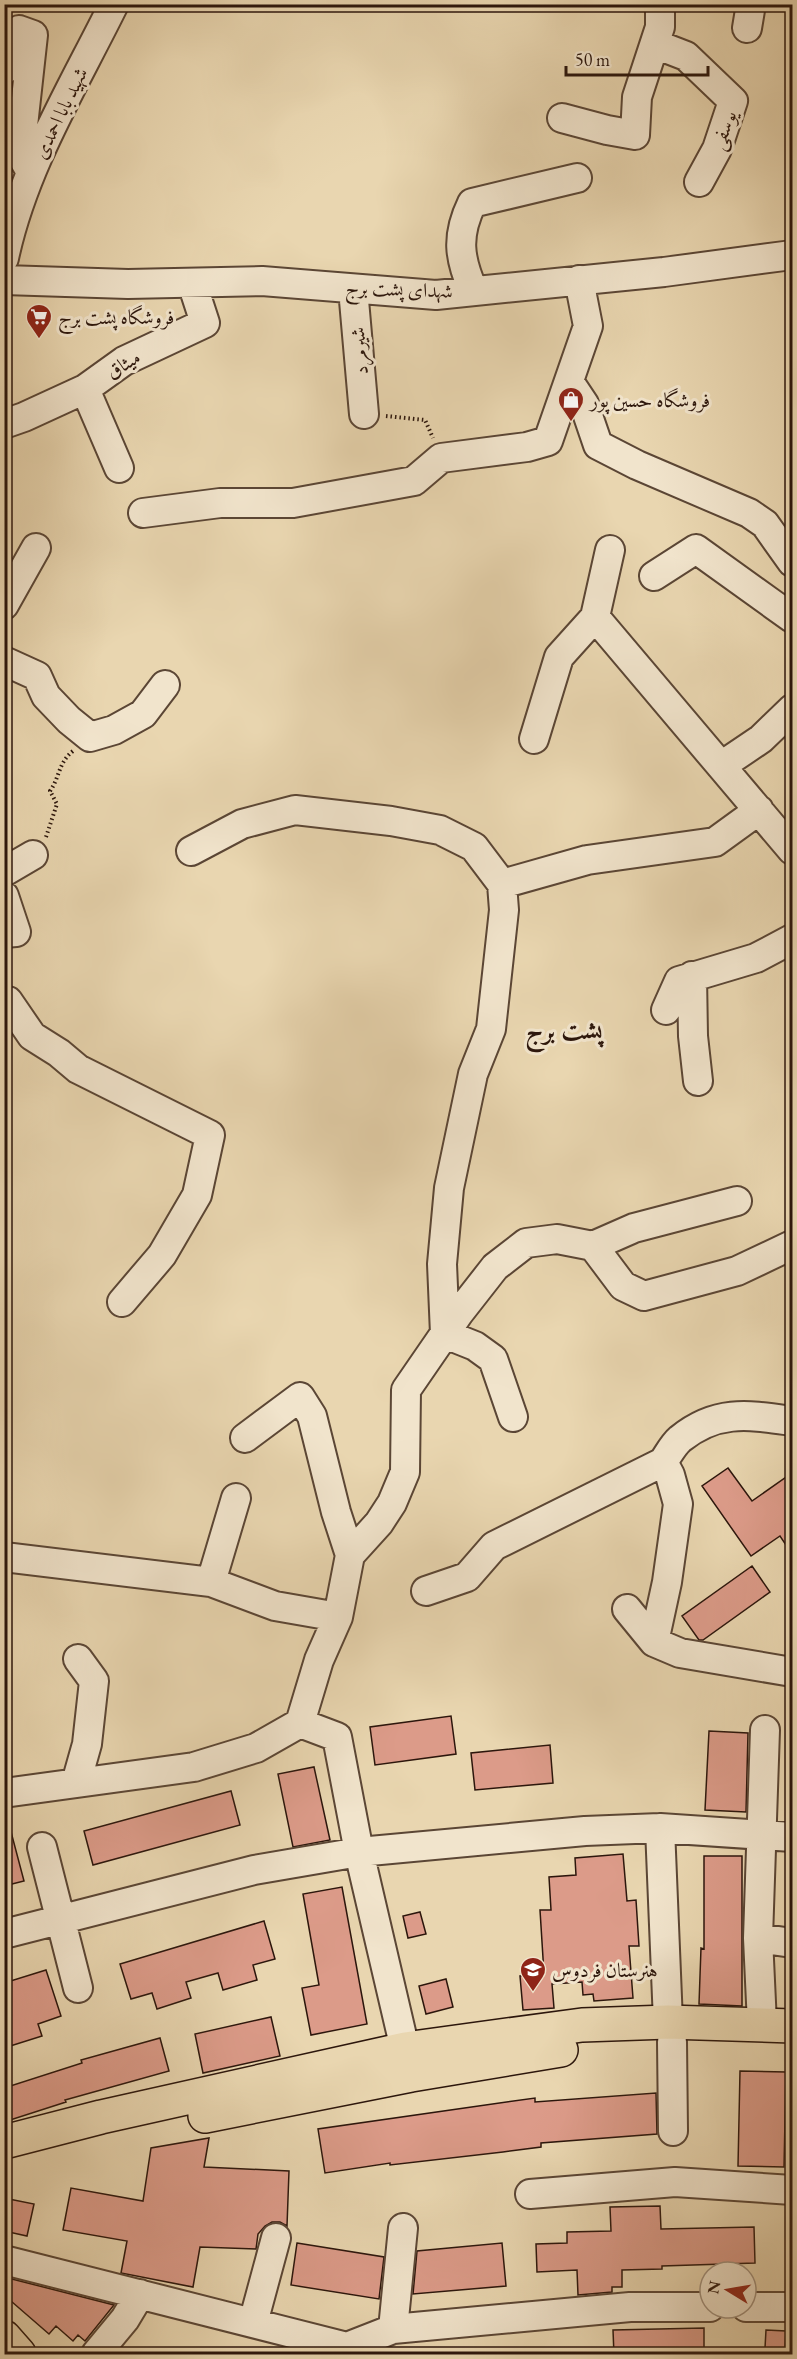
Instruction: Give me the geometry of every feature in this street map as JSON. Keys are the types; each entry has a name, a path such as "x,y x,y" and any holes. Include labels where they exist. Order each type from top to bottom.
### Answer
{"main road":[{"path":"4,2142 101,2117 405,2049 582,2025 792,2046"},
{"path":"4,2164 38,2154 211,2115 411,2075 670,2032 777,2025"},
{"path":"4,2337 19,2355"}],"street":[{"name":"شهید بابا احمدی","path":"6,242 31,172 114,4"},
{"path":"562,118 634,135 637,97 660,27 660,4"},
{"path":"4,70 14,54 19,30 33,34 20,153 31,172"},
{"name":"یوسفی","path":"655,44 686,56 733,101 717,149 699,182"},
{"path":"473,290 464,268 460,238 472,203 577,178"},
{"name":"شهدای پشت برج","path":"4,280 128,284 262,281 436,295 792,255"},
{"path":"143,513 220,503 293,503 414,481 441,458 528,447 548,441 588,326 579,280"},
{"name":"میثاق","path":"4,424 85,389 124,361 205,322 192,283"},
{"name":"شیرمرد","path":"353,288 364,414"},
{"path":"570,383 584,404 598,445 636,465 749,513 765,524 792,562"},
{"path":"85,389 119,468"},
{"path":"4,605 36,548"},
{"path":"654,576 696,549 792,618"},
{"path":"534,739 558,657 595,617 610,550"},
{"path":"595,617 792,850"},
{"path":"4,661 37,676 46,696 69,720 90,737 114,730 143,714 165,685"},
{"path":"721,766 761,739 792,709"},
{"path":"191,851 243,824 295,810 391,821 440,830 474,847 502,884 504,910 491,1029 473,1074 448,1188 442,1264 445,1334"},
{"path":"502,884 587,860 715,842 759,810"},
{"path":"4,872 33,855"},
{"path":"4,896 16,932 4,933"},
{"path":"666,1010 679,981 756,958 792,939"},
{"path":"692,976 693,1036 698,1081"},
{"path":"4,1000 8,1001 32,1036 59,1053 78,1069 210,1135 197,1195 162,1255 122,1302"},
{"path":"350,1555 379,1523 392,1503 405,1472 406,1390 495,1267 526,1243 557,1239 593,1246 634,1228 737,1201"},
{"path":"593,1246 623,1286 644,1296 737,1271 792,1245"},
{"path":"445,1334 475,1346 493,1359 513,1417"},
{"path":"4,1793 194,1767 256,1748 300,1723 319,1660 338,1617 350,1555 333,1503 312,1416 300,1397 245,1438"},
{"path":"426,1591 467,1577 494,1546 663,1462 679,1440 711,1419 747,1415 792,1421"},
{"path":"654,1642 667,1582 678,1504 670,1475 663,1462"},
{"path":"211,1582 236,1498"},
{"path":"4,1557 211,1582 275,1606 338,1617"},
{"path":"627,1609 654,1642 680,1653 792,1672"},
{"path":"76,1783 87,1744 94,1681 78,1659"},
{"path":"300,1723 337,1737 359,1852 405,2049"},
{"path":"765,1730 758,1938 777,2025"},
{"path":"660,1828 673,2130"},
{"path":"4,1934 254,1870 359,1852 585,1831 660,1828 760,1833 792,1837"},
{"path":"42,1846 78,1988"},
{"path":"758,1938 792,1943"},
{"path":"530,2194 675,2182 792,2190"},
{"path":"393,2329 403,2228"},
{"path":"252,2323 276,2238"},
{"path":"4,2260 352,2351 393,2329 630,2307 698,2307"},
{"path":"96,2355 125,2319 140,2294"},
{"path":"758,2307 792,2307"}],"path":[{"path":"364,414 425,420 441,458"},
{"path":"33,855 46,838 57,804 50,791 55,784 63,760 90,737"}],"building":[{"path":"728,1468 752,1501 792,1473 792,1554 780,1536 751,1556 702,1486"},
{"path":"752,1566 770,1592 703,1640 699,1640 682,1616"},
{"path":"451,1716 456,1754 375,1765 370,1727"},
{"path":"709,1731 748,1733 746,1812 705,1810"},
{"path":"550,1745 553,1783 475,1790 471,1753"},
{"path":"314,1767 330,1840 293,1847 278,1774"},
{"path":"231,1791 240,1825 93,1865 84,1831"},
{"path":"4,1828 10,1828 24,1881 4,1886"},
{"path":"623,1854 627,1901 636,1900 639,1946 629,1946 633,1998 594,2001 593,1994 583,1995 582,1982 552,1984 554,2008 523,2010 520,1976 544,1974 540,1910 551,1910 549,1877 576,1875 575,1858"},
{"path":"704,1856 742,1856 742,2006 699,2004 701,1948 704,1949"},
{"path":"342,1887 367,2024 311,2035 302,1988 319,1985 303,1894"},
{"path":"420,1912 426,1934 408,1938 403,1916"},
{"path":"264,1921 275,1959 253,1965 257,1980 223,1990 218,1973 186,1982 191,1998 157,2009 152,1993 131,1999 120,1964"},
{"path":"46,1970 61,2016 38,2024 42,2036 4,2048 4,1983"},
{"path":"446,1979 453,2007 426,2014 419,1986"},
{"path":"271,2017 280,2056 203,2073 195,2034"},
{"path":"160,2038 169,2071 65,2100 66,2102 4,2122 4,2088 82,2063 81,2060"},
{"path":"740,2071 786,2072 784,2167 738,2166"},
{"path":"656,2093 657,2134 541,2143 541,2147 390,2165 390,2163 325,2173 318,2129 535,2098 535,2102"},
{"path":"209,2138 204,2167 289,2171 287,2226 280,2222 272,2222 265,2226 258,2234 256,2249 200,2247 193,2287 121,2273 127,2241 63,2230 71,2188 143,2201 151,2148"},
{"path":"4,2198 34,2204 27,2236 4,2231"},
{"path":"660,2206 661,2229 754,2227 755,2260 698,2260 698,2265 622,2270 622,2287 612,2287 612,2292 578,2295 577,2270 537,2272 536,2244 567,2243 567,2232 611,2231 610,2207"},
{"path":"297,2243 384,2257 379,2299 291,2285"},
{"path":"502,2243 506,2286 413,2294 417,2251"},
{"path":"4,2277 114,2305 85,2341 78,2335 73,2341 56,2326 49,2334 4,2295"},
{"path":"704,2328 704,2355 614,2355 613,2330"},
{"path":"766,2330 786,2331 785,2349 765,2348"}],"place":[{"name":"فروشگاه پشت برج","path":"39,340"},
{"name":"فروشگاه حسین پور","path":"571,423"},
{"name":"هنرستان فردوس","path":"533,1993"}],"district":[{"name":"پشت برج","path":"564,1030"}]}
